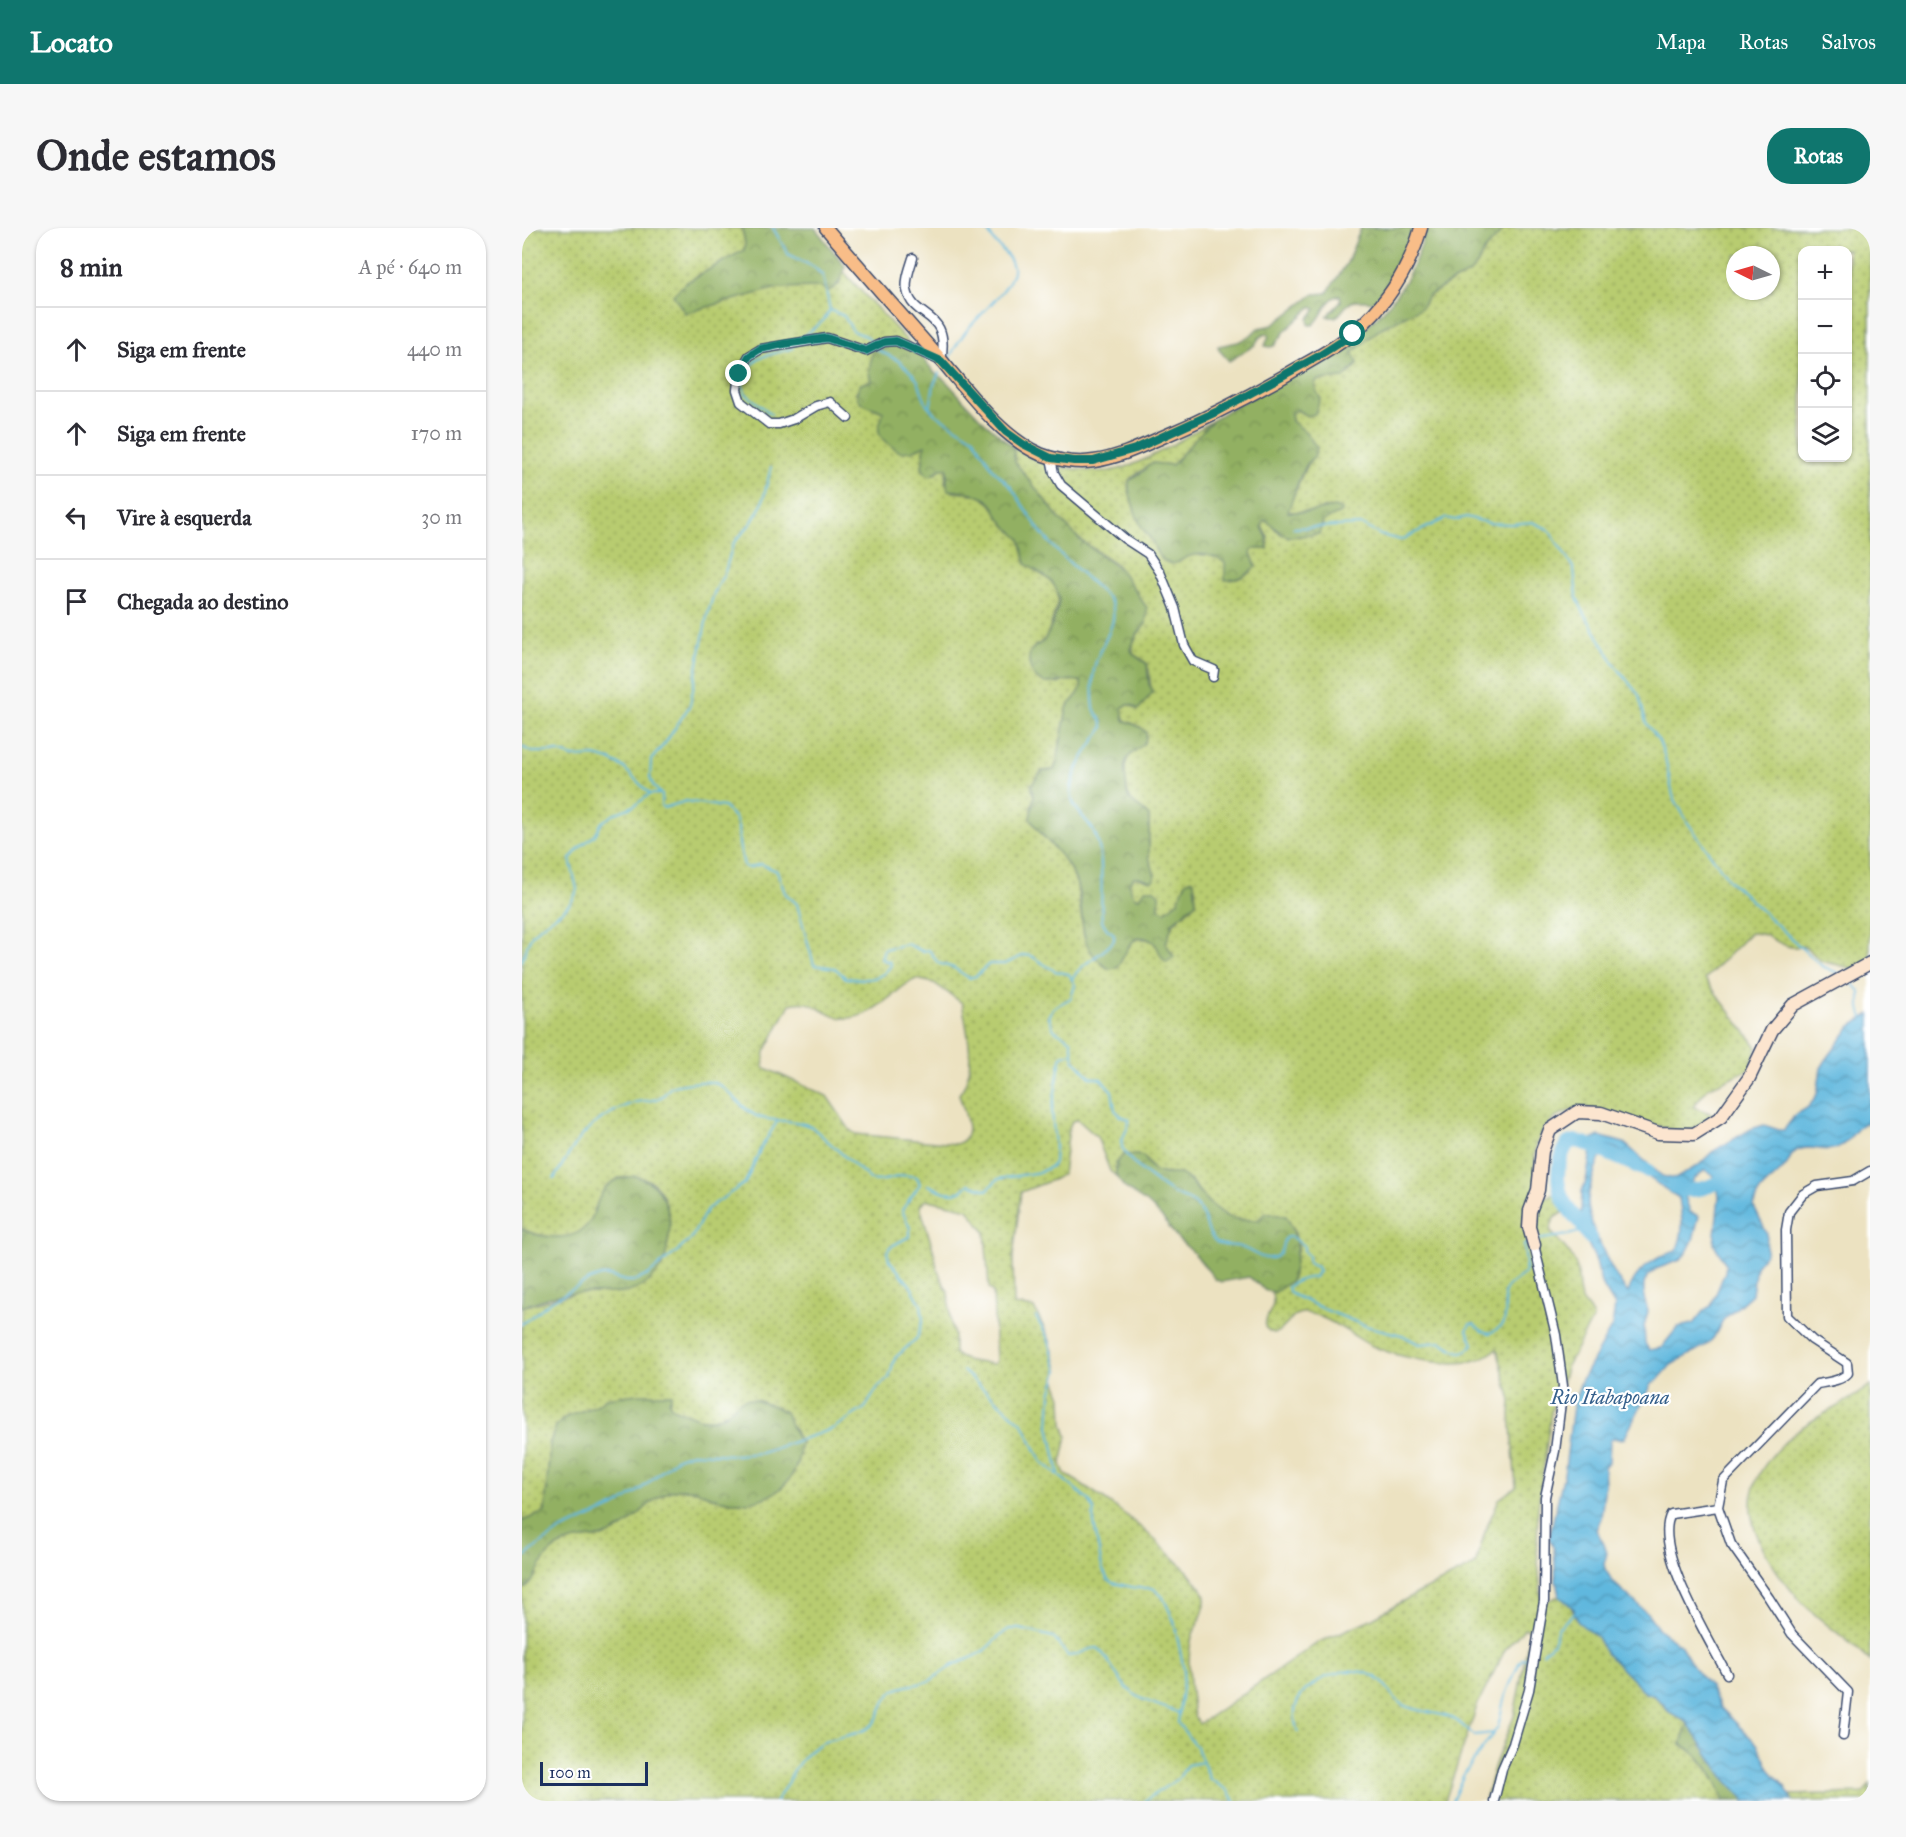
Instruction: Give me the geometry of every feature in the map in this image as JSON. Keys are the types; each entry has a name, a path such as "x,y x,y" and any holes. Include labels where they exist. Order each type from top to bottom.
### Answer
{"main road":[{"path":"826,228 1006,432 1030,448 1051,458 1074,461 1093,461 1135,449 1216,412 1342,342 1373,314 1399,281 1421,228"}],"street":[{"path":"848,418 831,402 816,406 794,419 779,424 769,424 741,402 737,390 739,374 749,356 760,349 827,338 866,351 884,342 896,341 941,361 944,348 938,324 912,302 907,290 913,258"},
{"path":"1051,458 1054,472 1061,485 1125,539 1148,554 1160,572 1175,608 1184,645 1193,661 1214,670 1213,677"},
{"path":"1494,1801 1502,1769 1513,1744 1529,1690 1544,1601 1545,1497 1555,1451 1563,1386 1556,1335 1529,1227 1530,1211 1538,1190 1542,1151 1550,1130 1577,1112 1601,1113 1658,1133 1694,1134 1721,1117 1749,1078 1772,1030 1793,1005 1870,963"},
{"path":"1843,1736 1848,1692 1792,1635 1731,1544 1718,1507 1723,1481 1817,1384 1844,1377 1848,1372 1847,1363 1812,1340 1787,1316 1786,1230 1789,1212 1803,1194 1817,1186 1853,1181 1870,1172"},
{"path":"1718,1507 1671,1514 1666,1522 1666,1536 1677,1578 1727,1674"}],"green space":[{"path":"522,228 742,228 744,250 684,284 685,313 777,288 839,285 843,271 910,344 890,343 886,348 881,349 871,368 871,381 861,384 856,392 861,403 883,412 883,418 917,449 925,444 922,468 936,474 940,469 947,468 945,482 953,492 974,494 988,501 1005,525 1019,537 1026,564 1050,580 1056,587 1057,607 1046,637 1035,646 1031,661 1032,672 1034,676 1058,684 1067,680 1076,680 1081,682 1081,686 1079,693 1067,708 1054,770 1042,771 1031,789 1034,796 1031,810 1041,834 1062,856 1077,885 1084,936 1104,966 1116,968 1130,944 1138,939 1154,942 1166,962 1174,957 1166,944 1170,930 1176,920 1196,903 1195,888 1165,912 1159,908 1159,900 1146,889 1139,899 1132,895 1129,883 1134,877 1147,880 1155,876 1149,857 1149,816 1131,801 1124,772 1140,727 1124,720 1121,708 1129,704 1138,709 1151,690 1149,670 1143,660 1133,654 1133,644 1139,631 1138,594 1115,563 1080,540 1059,518 1015,462 1013,447 1033,457 1061,466 1084,471 1109,471 1135,464 1217,418 1172,465 1152,463 1129,480 1128,487 1140,524 1157,553 1179,562 1196,554 1209,555 1226,563 1226,568 1237,579 1253,570 1252,549 1268,549 1268,537 1262,527 1263,520 1276,530 1319,529 1323,521 1335,514 1325,507 1317,511 1287,512 1303,473 1317,448 1292,421 1291,412 1297,410 1305,415 1320,398 1315,383 1325,378 1344,376 1353,370 1358,364 1352,353 1381,328 1421,308 1428,296 1469,274 1484,251 1505,228 1870,228 1870,968 1851,968 1821,961 1806,947 1791,947 1762,934 1750,933 1705,979 1757,1047 1750,1069 1708,1088 1693,1107 1710,1113 1718,1119 1684,1133 1582,1107 1558,1116 1549,1123 1542,1131 1535,1152 1536,1178 1542,1196 1548,1198 1563,1188 1568,1209 1554,1218 1550,1230 1574,1260 1581,1298 1593,1318 1566,1368 1559,1395 1551,1413 1538,1509 1537,1551 1542,1603 1559,1596 1570,1604 1578,1622 1597,1637 1601,1645 1645,1693 1655,1697 1669,1712 1688,1723 1681,1744 1696,1755 1708,1769 1724,1801 1485,1801 1495,1764 1514,1716 1530,1631 1525,1628 1506,1648 1477,1706 1445,1801 522,1801 522,1590 531,1583 546,1557 566,1543 611,1534 628,1524 657,1498 674,1490 693,1490 733,1502 765,1498 790,1479 797,1463 801,1442 789,1423 767,1405 758,1401 744,1401 720,1417 702,1419 672,1408 669,1402 671,1394 606,1398 597,1405 566,1417 550,1442 545,1513 522,1521 522,1307 579,1292 599,1293 667,1247 668,1211 662,1194 650,1181 638,1177 618,1178 599,1201 588,1225 581,1231 565,1237 538,1235 522,1229","holes":["916,979 934,983 962,1003 970,1050 968,1074 959,1094 968,1129 963,1141 956,1144 856,1134 850,1130 827,1096 763,1067 765,1052 790,1004 807,1003 840,1018 851,1018 872,1010","1078,1120 1097,1137 1110,1171 1116,1176 1116,1163 1143,1156 1154,1171 1190,1180 1208,1202 1231,1219 1258,1220 1294,1229 1298,1247 1291,1281 1275,1292 1271,1291 1273,1302 1265,1327 1270,1332 1278,1332 1296,1315 1307,1313 1332,1322 1370,1345 1418,1360 1445,1363 1468,1362 1484,1357 1497,1349 1511,1401 1510,1415 1516,1487 1499,1499 1486,1529 1475,1565 1371,1619 1319,1642 1199,1724 1194,1716 1189,1656 1192,1637 1204,1609 1205,1598 1202,1590 1182,1566 1139,1526 1106,1500 1065,1474 1061,1464 1067,1436 1063,1424 1062,1397 1055,1379 1058,1368 1049,1338 1034,1308 1014,1305 1013,1257 1021,1192 1063,1174 1072,1121","929,1200 968,1209 985,1232 989,1288 993,1292 996,1361 994,1364 967,1360 954,1353 948,1292 937,1269 920,1206 924,1201"]},
{"path":"742,228 815,228 845,266 839,282 827,291 821,287 777,288 685,313 673,295 684,284 744,250"},
{"path":"1361,228 1413,228 1397,267 1374,302 1352,302 1338,316 1327,316 1341,302 1340,295 1335,297 1313,325 1309,325 1308,319 1316,309 1311,307 1286,330 1274,346 1265,346 1269,335 1265,334 1255,345 1229,361 1218,346 1238,342 1250,336 1258,328 1273,325 1314,294 1327,293 1347,263"},
{"path":"1426,228 1505,228 1484,251 1469,274 1428,296 1421,308 1381,328 1352,353 1358,363 1344,378 1318,380 1315,383 1320,398 1315,414 1308,416 1297,410 1291,413 1292,421 1306,432 1317,448 1314,457 1302,474 1288,512 1308,512 1334,507 1342,512 1323,521 1319,534 1290,537 1281,534 1264,520 1262,527 1267,537 1268,549 1253,549 1251,553 1256,566 1246,575 1238,578 1225,580 1225,563 1208,555 1194,555 1177,563 1162,560 1139,522 1134,510 1129,481 1152,463 1172,465 1204,429 1221,414 1315,362 1363,329 1384,310 1401,288 1415,261"},
{"path":"890,343 919,353 934,372 946,381 980,418 1013,447 1015,462 1059,518 1080,540 1121,570 1147,608 1146,624 1136,636 1131,649 1133,654 1147,664 1149,684 1153,692 1138,710 1130,705 1122,708 1124,720 1146,732 1145,742 1128,757 1125,770 1128,796 1149,816 1149,857 1155,876 1151,881 1134,877 1129,883 1134,896 1139,898 1145,889 1153,889 1159,894 1159,908 1165,912 1178,901 1186,882 1192,879 1196,903 1173,922 1166,944 1174,957 1166,962 1157,946 1145,938 1134,940 1116,968 1109,969 1097,960 1085,940 1079,895 1072,872 1030,818 1034,796 1031,785 1042,771 1054,770 1067,708 1079,693 1081,686 1081,682 1071,680 1045,683 1037,679 1030,668 1031,651 1044,640 1050,630 1059,600 1058,595 1050,580 1026,564 1020,539 998,516 993,505 972,493 948,490 947,468 940,469 931,476 926,474 922,468 925,445 912,451 900,452 880,435 879,426 883,412 862,403 857,396 861,384 871,381 869,373 872,351 886,348"},
{"path":"1124,1154 1143,1156 1154,1171 1164,1174 1180,1174 1186,1177 1208,1202 1225,1216 1241,1220 1258,1220 1265,1213 1286,1216 1296,1240 1291,1281 1275,1292 1266,1291 1249,1277 1221,1282 1215,1279 1151,1206 1124,1187 1116,1176 1116,1163"},
{"path":"636,1176 657,1189 663,1198 669,1216 670,1230 666,1257 657,1272 646,1284 629,1292 573,1293 543,1299 522,1307 522,1229 539,1235 558,1237 577,1233 590,1221 601,1195 609,1184 616,1180"},
{"path":"1870,1385 1870,1661 1806,1607 1776,1569 1757,1534 1751,1511 1751,1499 1764,1466 1780,1447 1797,1431"},
{"path":"637,1394 672,1394 669,1402 672,1408 700,1419 715,1419 726,1414 741,1400 747,1399 776,1407 785,1412 801,1442 798,1459 790,1479 774,1493 754,1501 733,1502 687,1489 665,1493 628,1524 611,1534 559,1546 546,1557 531,1583 522,1590 522,1521 545,1512 550,1442 556,1426 566,1417 597,1405 606,1398"},
{"path":"1688,1723 1723,1776 1746,1801 1724,1801 1708,1768 1681,1744"},
{"path":"1870,1784 1870,1801 1792,1801 1790,1795 1863,1793"}],"water":[{"name":"Rio Itabapoana","path":"1870,1014 1870,1122 1861,1125 1846,1142 1836,1148 1825,1150 1804,1148 1796,1151 1783,1170 1762,1188 1754,1207 1767,1234 1766,1253 1756,1266 1752,1294 1723,1320 1708,1344 1671,1365 1652,1384 1624,1439 1614,1438 1610,1441 1609,1461 1604,1467 1605,1483 1601,1518 1596,1530 1607,1553 1605,1569 1613,1582 1648,1614 1659,1629 1681,1646 1694,1668 1710,1687 1721,1708 1758,1745 1769,1769 1786,1788 1792,1801 1746,1801 1723,1776 1688,1723 1668,1711 1663,1703 1653,1695 1646,1693 1606,1653 1597,1637 1578,1622 1574,1609 1559,1596 1554,1549 1549,1538 1565,1469 1573,1406 1581,1381 1612,1326 1615,1306 1601,1283 1596,1261 1580,1226 1582,1191 1586,1181 1593,1139 1599,1136 1624,1143 1662,1176 1675,1179 1699,1165 1712,1152 1751,1129 1764,1125 1784,1130 1795,1115 1807,1108 1814,1100 1821,1068 1851,1026","holes":["1605,1146 1622,1152 1647,1176 1679,1198 1682,1231 1676,1251 1646,1266 1635,1278 1628,1293 1602,1248 1589,1210 1588,1200 1591,1186","1705,1170 1713,1176 1717,1184 1719,1196 1714,1244 1726,1264 1725,1272 1711,1306 1704,1310 1693,1324 1678,1327 1661,1348 1649,1350 1645,1343 1644,1326 1648,1311 1644,1298 1644,1284 1647,1277 1656,1269 1680,1260 1687,1252 1693,1240 1699,1216 1690,1212 1685,1196 1694,1179"]}],"waterway":[{"path":"773,228 788,254 814,267 823,276 830,310"},
{"path":"949,358 967,330 1003,291 1013,274 1011,261 992,239 987,228"},
{"path":"830,310 844,316 853,331 868,337 874,345"},
{"path":"800,339 823,321 830,310"},
{"path":"771,414 745,393 742,383 744,374 758,358 793,348"},
{"path":"876,349 899,361 913,374 926,403 935,414 974,438 993,469 1011,487 1040,531 1056,550 1109,599 1113,607 1112,624 1098,657 1093,680 1094,708 1103,728 1074,777 1072,799 1098,840 1102,921 1114,934 1114,940 1081,968 1072,979"},
{"path":"930,408 934,384 939,373"},
{"path":"771,467 762,504 752,522 733,544 725,572 714,593 707,616 690,705 666,742 651,760 650,778 654,787 662,795 661,805 664,808 686,801 724,807 735,818 744,866 748,868 761,864 777,871 785,893 797,904 814,965 835,968 846,978 871,979 882,975 891,965 890,962 881,959 884,949 907,944 922,951 929,950 938,963 954,968 969,978 976,976 989,964 1005,964 1024,955 1031,956 1055,971 1069,974 1075,985 1071,998 1053,1008 1049,1017 1054,1030 1071,1040 1074,1059 1090,1077 1101,1079 1112,1091 1115,1110 1121,1116 1129,1119 1122,1145 1132,1162 1174,1194 1195,1204 1211,1236 1220,1244 1244,1248 1261,1257 1270,1258 1280,1253 1285,1238 1295,1239 1304,1246 1308,1263 1317,1267 1319,1271 1314,1277 1290,1285 1289,1291 1293,1295 1366,1326 1402,1335 1419,1344 1441,1342 1457,1351 1469,1349 1473,1344 1467,1330 1470,1324 1490,1333 1501,1326 1504,1321 1506,1311 1504,1294 1508,1286 1524,1274 1526,1264 1524,1245 1528,1243"},
{"path":"1293,528 1362,525 1380,535 1401,540 1446,518 1455,520 1466,517 1489,523 1532,522 1546,528 1574,569 1577,598 1583,611 1615,665 1639,695 1646,723 1659,741 1665,757 1673,796 1688,823 1729,880 1822,966 1840,974"},
{"path":"522,747 532,752 558,752 573,757 595,756 610,760 623,767 650,794"},
{"path":"522,961 533,934 565,909 574,897 577,889 570,859 595,835 602,822 634,806 650,794 659,794"},
{"path":"1850,981 1860,991 1860,1008 1863,1018"},
{"path":"928,1185 954,1193 961,1191 969,1184 987,1190 998,1179 1040,1172 1052,1166 1055,1147 1052,1110 1060,1062 1062,1056 1072,1053"},
{"path":"554,1179 576,1143 603,1117 634,1103 658,1099 674,1086 711,1082 723,1087 752,1114 772,1120 799,1122 812,1127 871,1180 911,1176 917,1177 920,1184"},
{"path":"522,1324 550,1302 587,1281 601,1276 635,1281 648,1275 691,1239 707,1209 745,1183 761,1148 778,1120"},
{"name":"Rio Itabapoana","path":"1590,1238 1565,1203 1559,1186 1559,1168 1568,1143 1575,1141 1584,1143 1648,1171"},
{"name":"Rio Itabapoana","path":"1673,1186 1695,1190 1717,1183 1730,1175"},
{"path":"522,1559 562,1530 618,1505 641,1489 677,1458 692,1453 736,1455 761,1453 832,1429 865,1408 878,1387 889,1378 895,1358 917,1338 923,1320 921,1304 910,1285 889,1260 887,1252 890,1247 910,1236 910,1228 902,1210 920,1184"},
{"path":"1536,1240 1583,1231"},
{"path":"1036,1317 1048,1338 1058,1371 1051,1394 1049,1426 1059,1474"},
{"path":"963,1371 1023,1424 1041,1461 1090,1501 1094,1510 1093,1517 1102,1568 1108,1580 1137,1588 1153,1588 1163,1597 1174,1621 1184,1670 1178,1723 1197,1748 1210,1779 1227,1790 1235,1801"},
{"path":"1543,1653 1553,1643 1558,1628 1575,1612"},
{"path":"776,1801 799,1762 812,1749 826,1741 866,1729 875,1721 886,1699 894,1691 929,1681 952,1666 978,1655 1009,1629 1020,1629 1053,1637 1068,1656 1098,1648 1134,1694 1179,1713"},
{"path":"1452,1801 1464,1774 1498,1727 1504,1699 1519,1663 1522,1659 1530,1658"},
{"path":"1298,1732 1295,1720 1296,1704 1306,1690 1323,1678 1353,1671 1372,1675 1381,1681 1403,1705 1452,1718 1474,1735 1494,1733"},
{"path":"1144,1801 1179,1778 1187,1765 1203,1762"}],"route":[{"path":"739,374 749,356 760,349 827,338 866,351 884,342 896,341 941,361 1006,432 1023,444 1051,458 1093,461 1135,449 1216,412 1267,386 1353,334"}]}
